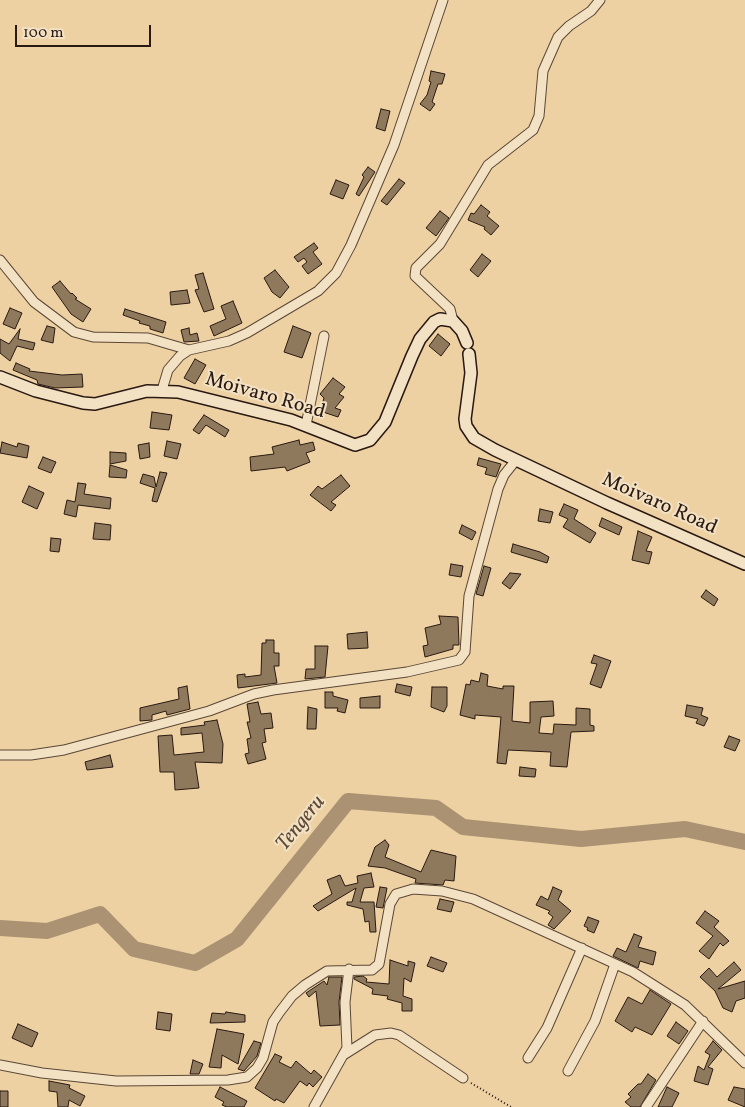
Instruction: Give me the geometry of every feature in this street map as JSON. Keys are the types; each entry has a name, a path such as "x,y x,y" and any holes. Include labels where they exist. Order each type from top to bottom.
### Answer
{"street":[{"path":"162,390 172,364 189,350 228,341 246,333 318,291 336,273 351,245 394,145 443,0"},
{"path":"453,321 450,309 415,276 416,268 440,244 488,165 533,130 539,116 542,70 558,38 569,26 591,11 600,0"},
{"path":"0,260 34,302 74,332 93,337 148,338 189,350"},
{"name":"Moivaro Road","path":"0,377 36,391 83,403 95,404 147,391 162,390 196,396 306,425 355,445 370,440 385,422 420,339 434,322 448,319 453,321 462,331 468,348 471,373 465,411 466,426 478,441 745,564"},
{"path":"306,425 324,336"},
{"path":"0,755 31,755 64,750 209,711 254,694 407,672 459,660 465,652 469,596 497,494 504,475 516,460"},
{"path":"0,1065 42,1073 116,1081 228,1080 247,1077 260,1063 267,1048 273,1022 292,996 316,976 327,971 349,969 372,970 379,964 390,904 396,894 413,888 442,890 473,899 615,964 668,993 703,1021 745,1063"},
{"path":"528,1058 547,1028 582,948"},
{"path":"568,1071 595,1021 615,964"},
{"path":"345,1054 347,1040 345,1002 349,969"},
{"path":"646,1107 703,1021"},
{"path":"314,1107 321,1090 345,1054 375,1035 391,1033 399,1035 463,1078"}],"path":[{"path":"463,1078 511,1107"}],"building":[{"path":"431,71 445,74 442,84 438,84 432,102 435,104 430,111 420,104 427,95 431,82 429,81"},
{"path":"381,109 390,111 385,131 376,128"},
{"path":"368,167 375,172 359,196 356,194 364,177 362,175"},
{"path":"399,179 405,183 387,205 381,201"},
{"path":"336,180 349,185 343,199 330,194"},
{"path":"481,205 490,212 487,216 499,226 491,235 484,229 485,227 468,220 471,213 474,214"},
{"path":"440,211 449,218 436,236 426,228"},
{"path":"314,243 318,248 313,252 322,264 308,274 302,266 307,262 304,258 298,262 294,257"},
{"path":"482,254 491,261 478,277 470,270"},
{"path":"275,270 289,287 280,298 272,292 264,278"},
{"path":"203,273 214,309 204,312 195,290 199,289 195,275"},
{"path":"60,281 77,298 75,299 91,309 83,322 71,314 52,287"},
{"path":"187,290 190,303 171,305 170,292"},
{"path":"233,301 242,323 214,336 210,326 226,319 221,306"},
{"path":"10,308 22,313 15,329 3,324"},
{"path":"125,309 166,322 163,333 150,329 150,326 123,315"},
{"path":"47,326 55,328 53,343 41,340"},
{"path":"293,326 311,333 302,358 284,352"},
{"path":"189,328 190,335 197,333 199,341 184,342 181,330"},
{"path":"20,329 18,339 35,343 33,350 17,346 10,361 0,353 0,339 9,344"},
{"path":"438,334 450,344 441,356 429,346"},
{"path":"195,359 206,365 195,384 184,378"},
{"path":"16,363 30,369 29,371 62,375 82,374 83,387 55,388 38,384 37,380 13,370"},
{"path":"333,378 345,387 339,394 344,397 335,408 341,410 338,417 320,411 324,398 320,394"},
{"path":"152,412 172,415 169,430 150,428"},
{"path":"204,415 229,430 225,437 206,425 199,434 193,430"},
{"path":"299,440 300,445 313,442 315,450 306,453 310,462 287,471 285,467 251,471 250,457 274,454 272,447"},
{"path":"167,441 181,444 177,459 164,456"},
{"path":"2,442 17,447 18,443 29,446 27,458 0,453"},
{"path":"149,443 150,457 140,459 138,445"},
{"path":"110,452 126,453 126,461 110,464"},
{"path":"43,457 56,462 51,473 38,468"},
{"path":"479,458 501,464 496,477 485,474 487,468 477,465"},
{"path":"110,465 127,470 126,478 109,477"},
{"path":"160,472 167,473 157,502 152,501 155,488 140,483 143,474 154,477 156,487"},
{"path":"341,475 350,486 331,502 336,505 331,511 310,495 318,486 322,489"},
{"path":"78,483 86,484 84,494 111,498 110,509 78,505 76,517 64,514 67,500 75,502"},
{"path":"29,486 44,493 37,509 22,502"},
{"path":"564,504 578,510 574,519 596,533 590,543 563,527 568,519 559,515"},
{"path":"540,509 553,512 550,523 538,521"},
{"path":"602,518 622,527 619,535 599,526"},
{"path":"95,523 111,525 110,540 93,539"},
{"path":"462,525 476,532 472,540 459,533"},
{"path":"638,531 652,537 646,551 652,552 649,564 632,560"},
{"path":"51,538 61,539 59,552 50,551"},
{"path":"513,544 540,552 549,557 547,563 511,552"},
{"path":"451,564 463,566 461,577 449,575"},
{"path":"484,566 491,568 483,596 476,594"},
{"path":"510,573 521,574 510,589 502,583"},
{"path":"706,590 718,599 714,606 701,597"},
{"path":"439,616 458,617 459,645 453,645 453,649 425,657 423,646 428,645 425,628 441,624"},
{"path":"367,632 368,648 348,649 347,634"},
{"path":"266,640 274,640 274,653 279,653 279,666 274,666 277,683 238,688 237,675 245,674 245,677 261,675 262,643 266,643"},
{"path":"315,646 328,646 325,677 305,679 306,669 315,669"},
{"path":"594,655 611,661 601,688 590,684 597,664 591,663"},
{"path":"481,673 488,675 487,686 503,689 503,686 514,686 512,721 530,723 530,702 553,701 554,716 541,717 539,733 553,734 554,724 576,725 576,708 590,709 590,725 594,726 594,731 571,732 567,767 550,766 551,752 508,750 506,764 497,763 501,717 475,715 475,719 460,715 466,684 470,685 471,680 479,682"},
{"path":"397,684 412,687 410,696 395,692"},
{"path":"187,686 190,709 167,715 166,711 152,715 152,720 140,721 140,708 179,699 178,688"},
{"path":"432,687 447,687 447,706 444,712 431,707"},
{"path":"325,692 333,692 333,696 348,700 345,713 337,711 338,708 325,708"},
{"path":"380,696 380,708 360,708 360,698"},
{"path":"258,702 261,714 271,713 273,728 264,729 266,742 262,743 266,759 248,764 245,754 249,753 247,739 251,738 247,722 250,722 247,704"},
{"path":"687,705 703,708 701,715 708,718 704,726 696,723 698,719 685,716"},
{"path":"308,707 317,709 316,729 307,729"},
{"path":"217,720 223,744 222,763 195,762 199,788 175,790 174,772 160,772 158,736 172,735 174,755 204,752 202,733 181,735 181,728 205,725 204,722"},
{"path":"729,736 740,740 735,751 724,747"},
{"path":"110,755 113,767 87,770 85,762"},
{"path":"520,767 536,769 535,777 519,776"},
{"path":"385,840 389,845 385,857 421,872 431,850 456,856 454,881 445,880 443,885 415,883 416,879 385,868 368,866 375,847"},
{"path":"371,873 374,887 364,888 360,902 374,902 376,932 370,932 369,921 365,922 363,909 347,905 347,902 352,902 356,888 318,911 313,906 332,894 327,880 340,875 345,886 358,883 357,876"},
{"path":"380,887 387,888 383,908 376,907"},
{"path":"553,887 562,891 558,900 571,911 554,929 548,925 553,917 548,913 550,911 536,905 541,896 548,900"},
{"path":"440,899 454,902 451,912 437,909"},
{"path":"705,911 719,921 714,927 729,941 723,946 720,943 709,959 699,951 713,936 696,923"},
{"path":"588,917 599,921 594,933 587,930 588,928 584,926"},
{"path":"634,934 642,937 638,947 656,952 653,965 640,961 638,968 613,956 617,948 626,952"},
{"path":"431,957 447,963 443,972 427,966"},
{"path":"390,960 408,966 408,961 415,963 411,982 404,978 403,996 412,999 412,1011 402,1011 402,1003 387,999 388,996 372,994 373,989 354,979 354,977 363,976 367,979 366,982 389,984"},
{"path":"734,962 741,970 718,989 745,981 745,998 736,1001 732,1012 723,1008 715,991 700,977 709,968 717,977"},
{"path":"329,977 342,977 339,1002 340,1025 320,1026 316,991 309,997 306,993 324,981 327,985"},
{"path":"650,990 671,1004 652,1035 635,1027 632,1032 615,1021 628,997 642,1004"},
{"path":"158,1012 172,1014 170,1031 156,1029"},
{"path":"226,1012 245,1015 245,1022 210,1023 212,1013 225,1014"},
{"path":"676,1022 688,1031 679,1044 667,1036"},
{"path":"18,1024 38,1033 32,1047 12,1038"},
{"path":"217,1029 244,1034 238,1064 222,1055 221,1068 209,1067"},
{"path":"254,1041 261,1043 257,1056 244,1071 238,1069"},
{"path":"713,1041 722,1050 708,1067 713,1069 708,1085 694,1081 698,1066 704,1070 710,1055 705,1052"},
{"path":"275,1054 282,1057 279,1062 291,1068 296,1061 311,1074 314,1070 322,1077 313,1087 309,1083 307,1086 300,1081 284,1103 276,1099 275,1101 255,1088"},
{"path":"193,1060 203,1064 199,1074 190,1074"},
{"path":"648,1074 656,1080 640,1107 631,1107 625,1102 631,1097 628,1094 638,1084 641,1084"},
{"path":"49,1081 70,1085 69,1088 85,1096 80,1106 69,1100 68,1107 58,1107 57,1092 49,1091"},
{"path":"220,1087 247,1101 244,1107 227,1107 222,1105 224,1102 215,1097"},
{"path":"667,1087 679,1093 672,1107 658,1107"},
{"path":"734,1087 745,1089 745,1107 728,1100"},
{"path":"0,1091 8,1091 8,1107 0,1107"}],"waterway":[{"name":"Tengeru","path":"0,928 47,931 100,914 134,949 195,963 237,939 348,801 436,808 463,827 581,839 685,829 745,842"}]}
